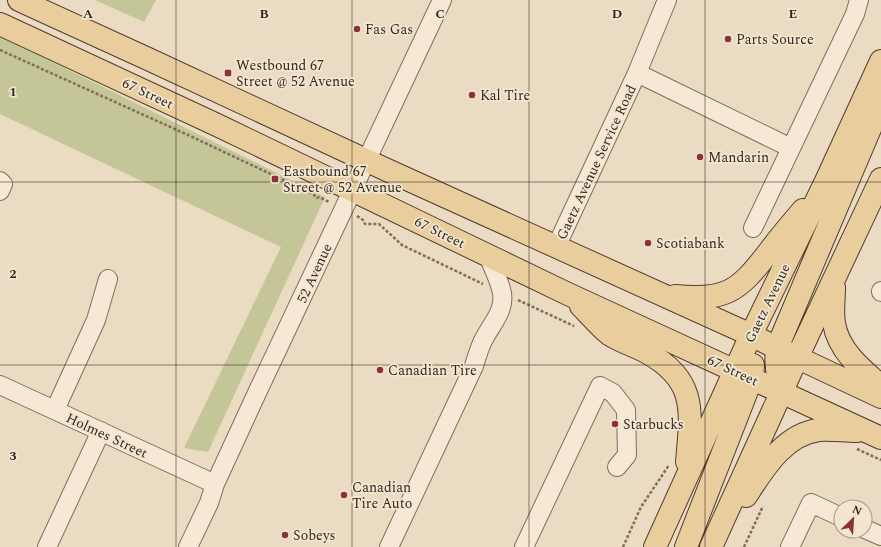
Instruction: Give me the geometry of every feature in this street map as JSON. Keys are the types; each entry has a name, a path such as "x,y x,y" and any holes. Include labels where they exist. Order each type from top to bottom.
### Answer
{"main road":[{"path":"19,0 367,161 752,335 797,358 881,397"},
{"name":"67 Street","path":"0,24 218,125 568,294 873,435"},
{"path":"782,392 776,371 775,359 777,348 872,124 878,68"},
{"name":"Gaetz Avenue","path":"752,335 878,68"},
{"path":"711,547 881,179"},
{"path":"661,294 684,297 717,296 738,286 761,263 826,181"},
{"path":"834,280 834,323 839,338 848,354 862,370 881,386"},
{"path":"568,294 610,334 641,349 664,363 684,387 688,398 691,415 685,479"},
{"path":"655,547 685,479 743,374 753,367 752,335"},
{"path":"686,547 743,374"},
{"path":"711,547 767,465 781,450 794,440 819,430 873,435"}],"street":[{"name":"52 Avenue","path":"188,547 209,503 215,484 442,0"},
{"path":"637,73 667,0"},
{"path":"753,228 855,14 859,0"},
{"name":"Gaetz Avenue Service Road","path":"556,247 637,73 790,148"},
{"path":"0,181 3,184 0,191"},
{"path":"389,547 474,366 484,338 496,322 502,294 488,255"},
{"path":"55,410 96,320 108,279"},
{"name":"Holmes Street","path":"0,385 215,484"},
{"path":"524,547 600,386 613,393 626,410 627,455 618,467"},
{"path":"47,547 101,431"},
{"path":"790,547 811,503 833,513"}],"path":[{"path":"0,50 188,135 313,194 317,198"},
{"path":"363,220 365,224 379,224 402,245 502,294 514,298 577,328"},
{"path":"623,547 641,507 670,462"},
{"path":"744,547 764,504"}],"green space":[{"path":"95,0 156,0 144,22"},
{"path":"0,36 325,197 208,452 184,448 281,247 0,114"}],"place":[{"name":"Fas Gas","path":"357,29"},
{"name":"Parts Source","path":"728,39"},
{"name":"Westbound 67 Street @ 52 Avenue","path":"228,73"},
{"name":"Kal Tire","path":"472,95"},
{"name":"Mandarin","path":"700,157"},
{"name":"Eastbound 67 Street @ 52 Avenue","path":"275,179"},
{"name":"Scotiabank","path":"648,243"},
{"name":"Canadian Tire","path":"380,370"},
{"name":"Starbucks","path":"615,424"},
{"name":"Canadian Tire Auto","path":"344,495"},
{"name":"Sobeys","path":"285,535"}]}
